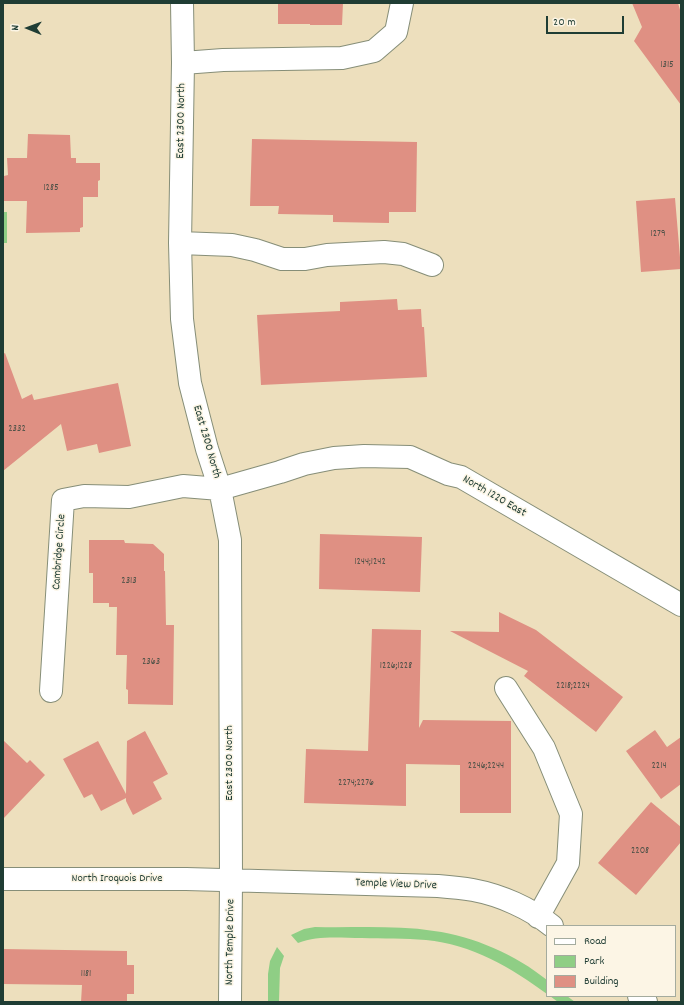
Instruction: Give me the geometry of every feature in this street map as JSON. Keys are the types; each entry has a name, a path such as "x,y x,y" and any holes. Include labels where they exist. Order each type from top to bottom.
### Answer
{"street":[{"name":"East 2300 North","path":"182,3 183,63 180,243 182,319 190,383 207,449 220,489 230,540 231,881"},
{"path":"183,63 223,60 342,58 374,51 396,32 402,3"},
{"path":"180,243 232,245 255,250 282,259 305,259 327,255 384,252 403,254 432,265"},
{"name":"North 1220 East","path":"220,489 304,464 334,458 364,456 410,457 448,474 461,477 681,605"},
{"name":"Cambridge Circle","path":"51,692 63,500 84,496 129,497 183,486 220,489"},
{"path":"506,688 544,748 571,814 568,863 545,922"},
{"name":"North Iroquois Drive","path":"3,879 186,879 231,881"},
{"name":"Temple View Drive","path":"231,881 445,887 473,890 505,899 545,922"},
{"name":"North Temple Drive","path":"230,1002 231,881"}],"green space":[{"path":"3,212 7,212 7,243 3,243"},
{"path":"315,927 405,928 434,931 464,937 494,948 522,962 546,979 546,993 520,975 490,959 459,946 443,942 410,939 330,938 306,940 298,943 291,935 304,929"},
{"path":"277,947 284,956 280,968 279,1002 268,1002 268,974 270,961"},
{"path":"551,997 568,997 575,1002 558,1002"}],"building":[{"path":"278,3 343,3 342,25 278,24"},
{"path":"632,3 678,3 681,13 681,105 634,41 642,27"},
{"path":"28,134 70,135 71,158 76,158 76,163 100,163 98,197 83,197 83,227 80,228 80,232 26,233 27,201 3,201 4,176 8,175 7,158 27,158"},
{"path":"252,139 417,142 416,212 389,212 389,223 333,222 333,215 278,214 279,206 250,206"},
{"path":"675,198 681,269 641,272 636,201"},
{"path":"397,299 398,310 421,309 422,327 424,327 427,377 261,385 257,315 340,311 340,302"},
{"path":"5,353 22,399 32,394 34,400 118,383 131,446 99,453 97,444 67,451 61,424 3,471 3,354"},
{"path":"320,534 422,537 420,592 319,589"},
{"path":"89,540 124,540 125,543 153,544 164,554 166,625 174,625 173,705 128,704 128,690 126,689 127,655 116,655 117,607 109,607 109,603 93,603 93,573 89,573"},
{"path":"499,612 536,630 623,697 596,732 524,676 528,671 450,631 499,632"},
{"path":"372,629 421,630 419,728 423,720 511,721 511,813 460,813 460,765 406,764 406,806 304,803 306,749 368,751"},
{"path":"655,730 667,747 681,737 681,784 661,799 626,751"},
{"path":"145,731 168,774 153,782 162,799 133,815 126,798 101,811 92,794 84,798 63,759 98,741 126,794 127,741"},
{"path":"3,740 27,763 30,760 45,775 3,819"},
{"path":"651,802 681,827 681,842 636,895 598,863"},
{"path":"3,949 127,951 127,965 134,965 134,994 127,994 127,1002 81,1002 82,985 3,984"}]}
